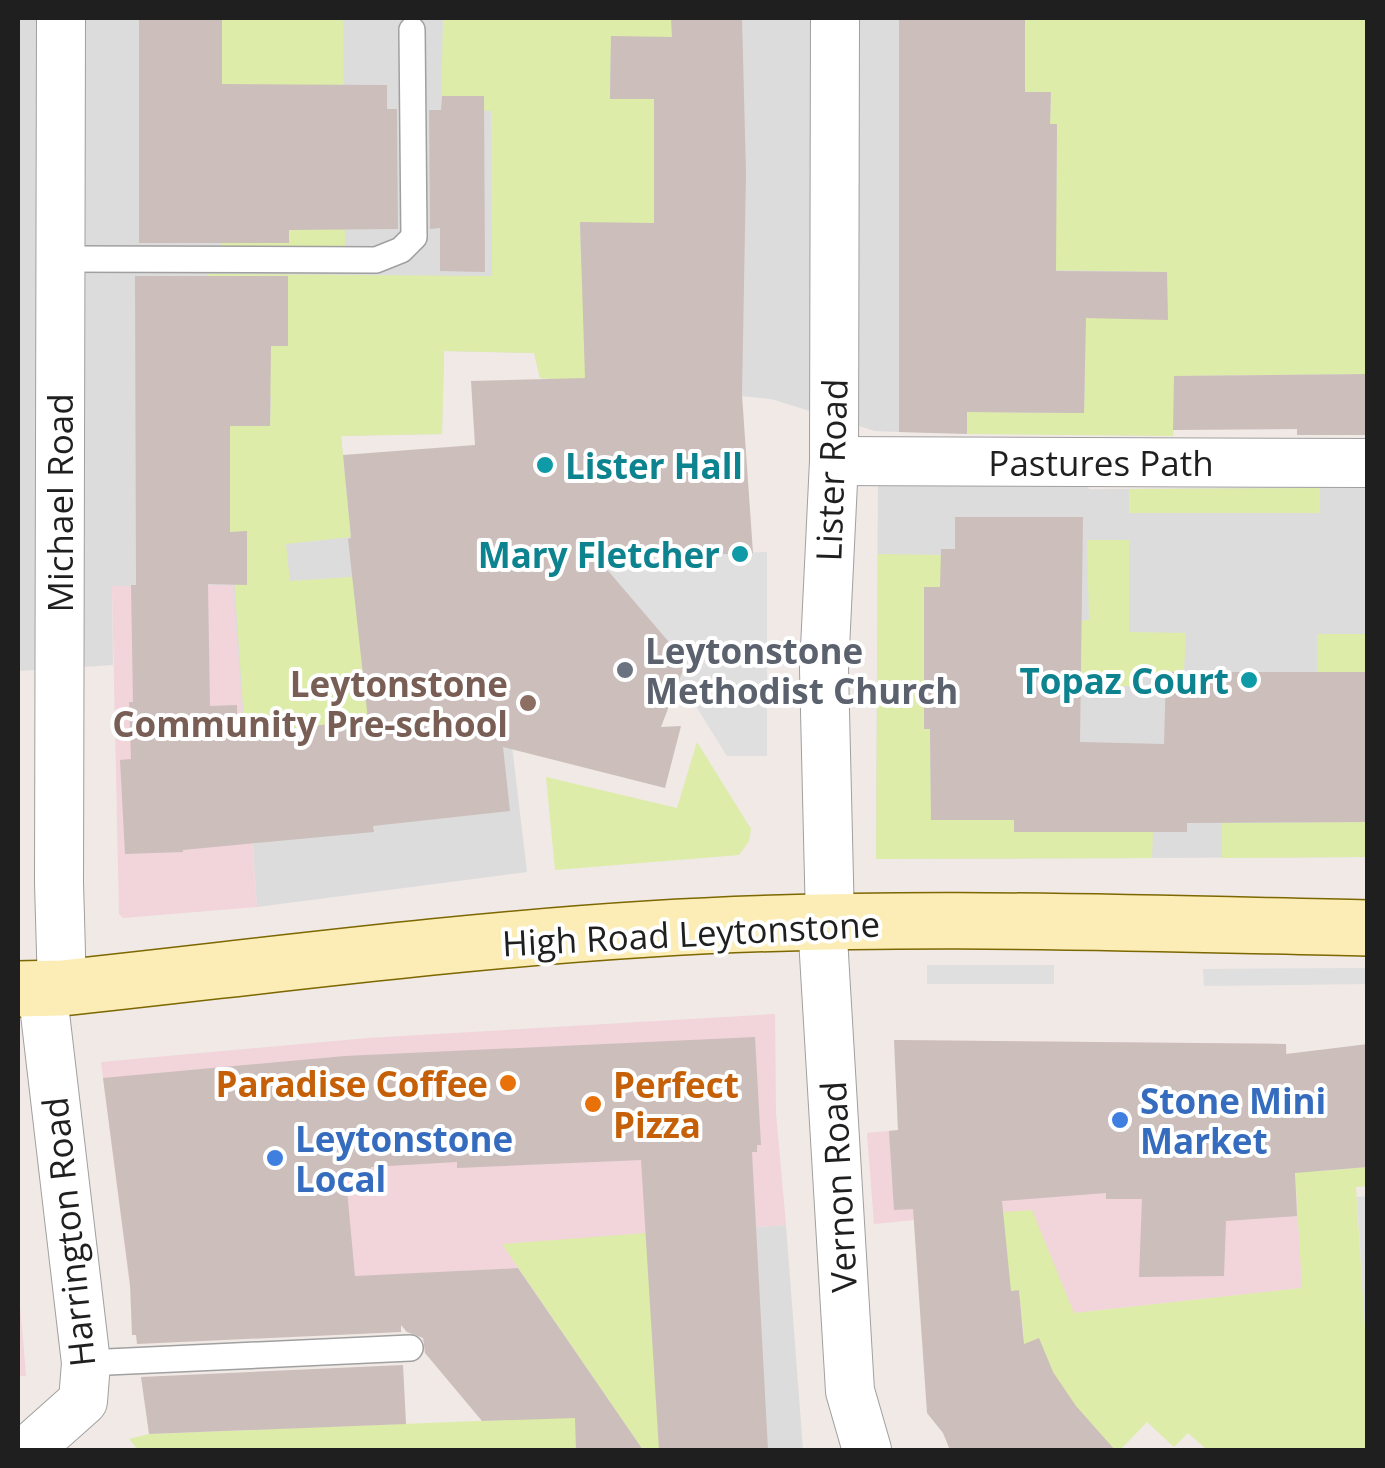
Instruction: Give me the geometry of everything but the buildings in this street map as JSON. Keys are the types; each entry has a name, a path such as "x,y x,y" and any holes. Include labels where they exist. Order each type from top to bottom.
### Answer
{"street":[{"name":"Michael Road","path":"40,988 59,883 61,18"},
{"name":"Lister Road","path":"826,922 824,669 834,461 835,18"},
{"name":"Pastures Path","path":"834,461 1368,462"},
{"name":"High Road Leytonstone","path":"40,988 536,937 826,922 1368,928"},
{"name":"Vernon Road","path":"826,922 850,1390 867,1450"},
{"name":"Harrington Road","path":"28,1450 83,1400 86,1363 40,988"}],"lane":[{"path":"60,259 318,262 376,260 400,250 414,237 412,30"},
{"path":"86,1363 410,1348"}],"shaded area":[{"path":"18,18 1367,18 1367,374 1175,376 1173,436 899,432 875,431 771,399 540,378 534,353 444,351 442,434 341,436 351,537 502,662 527,872 257,907 245,736 112,586 113,665 18,671"},
{"path":"878,479 1087,481 1089,489 1367,487 1367,857 876,859"},
{"path":"767,552 767,756 727,756 679,679 579,559"},
{"path":"233,585 257,907 123,918 119,914 112,586"},
{"path":"927,965 1054,965 1054,984 927,984"},
{"path":"1367,968 1367,984 1204,986 1203,969"},
{"path":"775,1014 776,1113 786,1225 503,1245 518,1268 130,1288 101,1062 368,1038"},
{"path":"895,1040 1286,1044 1303,1288 1074,1313 986,1213 874,1224 867,1133 898,1130"},
{"path":"1368,1196 1367,1360 1357,1197"},
{"path":"786,1225 803,1450 643,1450 502,1244"},
{"path":"18,1283 24,1351 26,1376 18,1376"}],"green space":[{"path":"222,18 343,18 345,247 221,247"},
{"path":"443,18 671,18 672,37 611,37 610,99 672,99 654,120 654,223 580,223 581,267 671,268 607,398 540,378 534,353 444,351 442,434 341,436 351,537 286,544 290,581 471,569 368,720 245,736 233,561 247,561 247,532 208,532 208,426 270,426 271,397 208,346 288,345 209,288 208,274 492,276 491,111 441,110"},
{"path":"1025,18 1367,18 1367,374 1175,376 1173,436 967,434 967,412 1084,413 1085,379 967,348 1167,272 1045,270 1056,217 1057,125 1050,124 1051,92 968,91 1024,73"},
{"path":"1320,488 1320,513 1129,513 1129,489"},
{"path":"1087,540 1129,540 1129,632 1186,633 1184,672 1130,673 1130,686 1071,687 1070,622 1089,620"},
{"path":"878,554 941,555 941,587 924,588 924,728 930,729 931,820 1014,820 1014,832 1153,832 1152,858 876,859"},
{"path":"1317,634 1367,634 1367,672 1318,672"},
{"path":"697,742 751,829 749,841 739,855 555,870 546,777 677,808"},
{"path":"1367,822 1367,857 1222,858 1222,823"},
{"path":"1294,1150 1321,1171 1367,1167 1367,1186 1356,1187 1367,1360 1367,1450 1207,1450 1188,1433 1174,1447 1147,1422 1120,1450 1077,1450 1098,1432 1025,1408 1039,1338 997,1357 1024,1337 1019,1291 993,1292 986,1213 1032,1210 1074,1313 1302,1288"},
{"path":"646,1233 693,1374 697,1450 643,1450 502,1244"},
{"path":"578,1417 584,1450 138,1450 129,1439 149,1434"}],"place":[{"name":"Lister Hall","path":"545,465"},
{"name":"Mary Fletcher","path":"740,554"},
{"name":"Leytonstone Methodist Church","path":"625,670"},
{"name":"Topaz Court","path":"1249,680"},
{"name":"Leytonstone Community Pre-school","path":"528,703"},
{"name":"Paradise Coffee","path":"508,1083"},
{"name":"Perfect Pizza","path":"593,1104"},
{"name":"Stone Mini Market","path":"1120,1120"},
{"name":"Leytonstone Local","path":"275,1158"}]}
